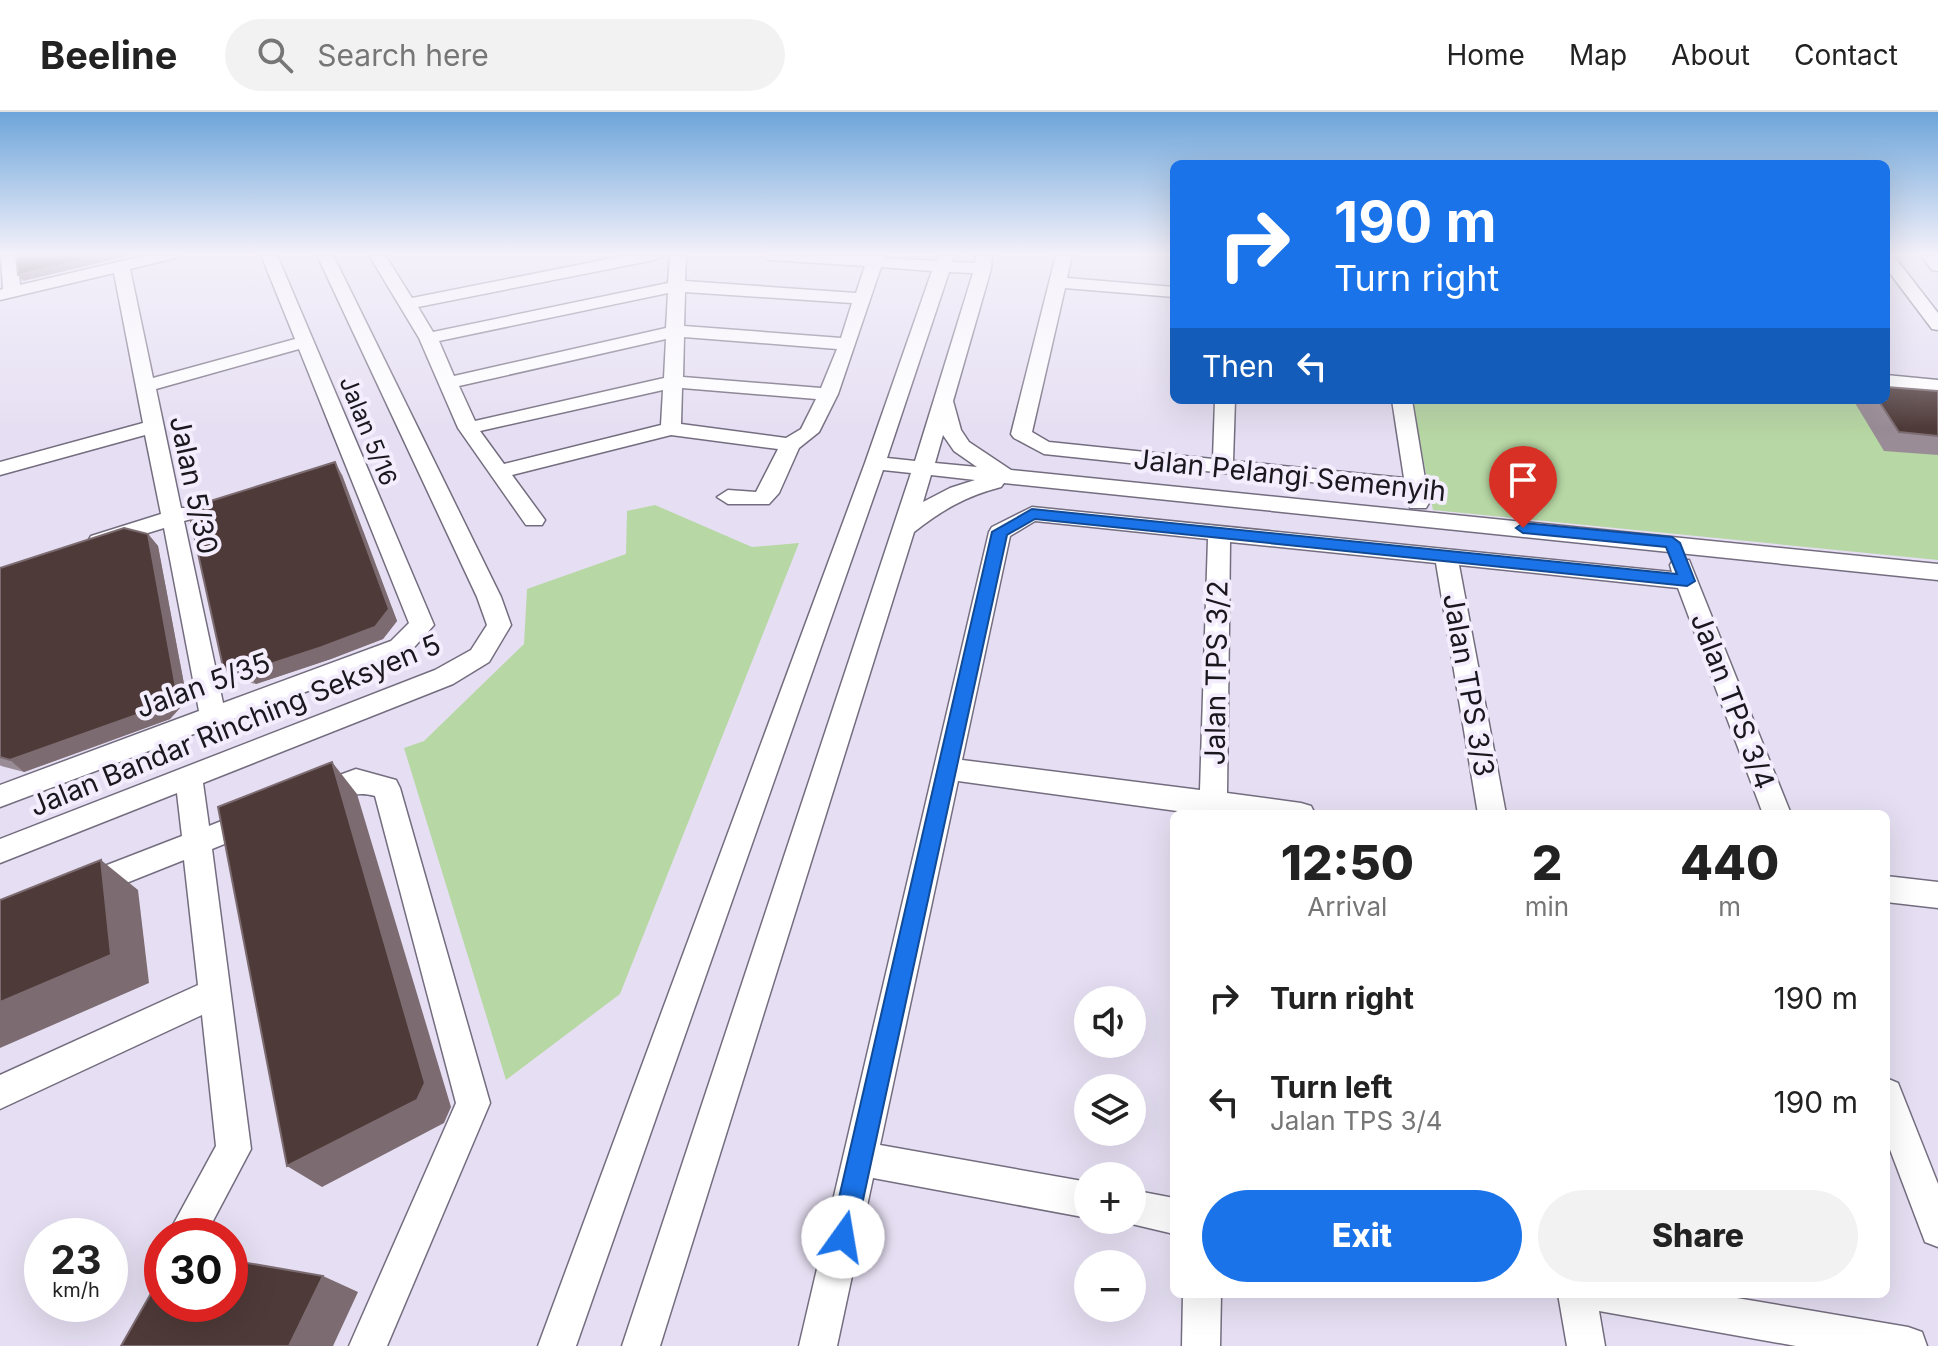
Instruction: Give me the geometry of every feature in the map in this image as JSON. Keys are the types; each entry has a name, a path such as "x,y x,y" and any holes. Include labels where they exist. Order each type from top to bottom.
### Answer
{"street":[{"name":"Jalan 5/30","path":"131,313 213,715"},
{"name":"Jalan 5/16","path":"292,313 345,463 422,625"},
{"name":"Jalan Bandar Rinching Seksyen 5","path":"0,851 189,780 444,677 480,656 499,625 489,597 353,313"},
{"path":"412,313 428,338 468,428 534,520"},
{"path":"428,338 550,313"},
{"path":"671,429 676,313"},
{"path":"728,497 761,499 768,493 790,445 809,432 828,394 859,313"},
{"path":"557,1346 875,463 924,313"},
{"path":"641,1346 923,469 969,313"},
{"path":"1050,313 1021,434 1044,448 1415,486"},
{"path":"447,383 675,331 848,344"},
{"path":"146,386 304,342"},
{"path":"1890,381 1938,386"},
{"path":"468,428 673,382 828,394"},
{"path":"944,395 948,432 967,452 1014,478"},
{"path":"1223,467 1225,404"},
{"path":"1403,404 1421,518"},
{"path":"0,469 154,426"},
{"path":"498,472 671,429 790,445"},
{"name":"Jalan Pelangi Semenyih","path":"875,463 1938,572"},
{"path":"903,531 926,508 944,497 1014,478"},
{"path":"72,549 202,508"},
{"path":"818,1346 1000,532 1032,514 1687,581"},
{"name":"Jalan TPS 3/2","path":"1213,808 1219,532"},
{"name":"Jalan TPS 3/4","path":"1672,543 1775,810"},
{"name":"Jalan TPS 3/3","path":"1446,556 1491,810"},
{"name":"Jalan 5/35","path":"0,796 400,647 422,625"},
{"path":"948,769 1242,810"},
{"path":"189,780 194,844 234,1149 195,1218"},
{"path":"60,895 356,780 386,788 473,1103 368,1346"},
{"path":"1890,889 1938,895"},
{"path":"0,1092 215,993"},
{"path":"1890,1105 1938,1229"},
{"path":"861,1159 1074,1197"},
{"path":"1146,1211 1170,1215"},
{"path":"1201,1346 1202,1298"},
{"path":"1578,1298 1586,1346"},
{"path":"1626,1298 1908,1346"}],"green space":[{"path":"1938,395 1938,560 1433,510 1413,404 1890,404 1890,400"},
{"path":"655,505 752,547 799,543 620,994 506,1080 404,748 424,741 524,644 527,589 626,554 627,511"}],"building":[{"path":"1890,387 1938,391 1938,436 1899,432 1881,404 1890,404"},
{"path":"335,462 389,609 375,627 322,647 246,672 223,667 188,508"},
{"path":"124,528 148,534 176,688 159,707 10,760 0,757 0,568"},
{"path":"332,762 425,1083 417,1100 287,1166 218,807"},
{"path":"101,860 111,955 0,1002 0,900"},
{"path":"248,1263 323,1276 289,1346 121,1346 144,1306 144,1322 248,1322"}],"route":[{"path":"843,1237 1000,532 1032,514 1687,581 1672,543 1523,528"}]}
